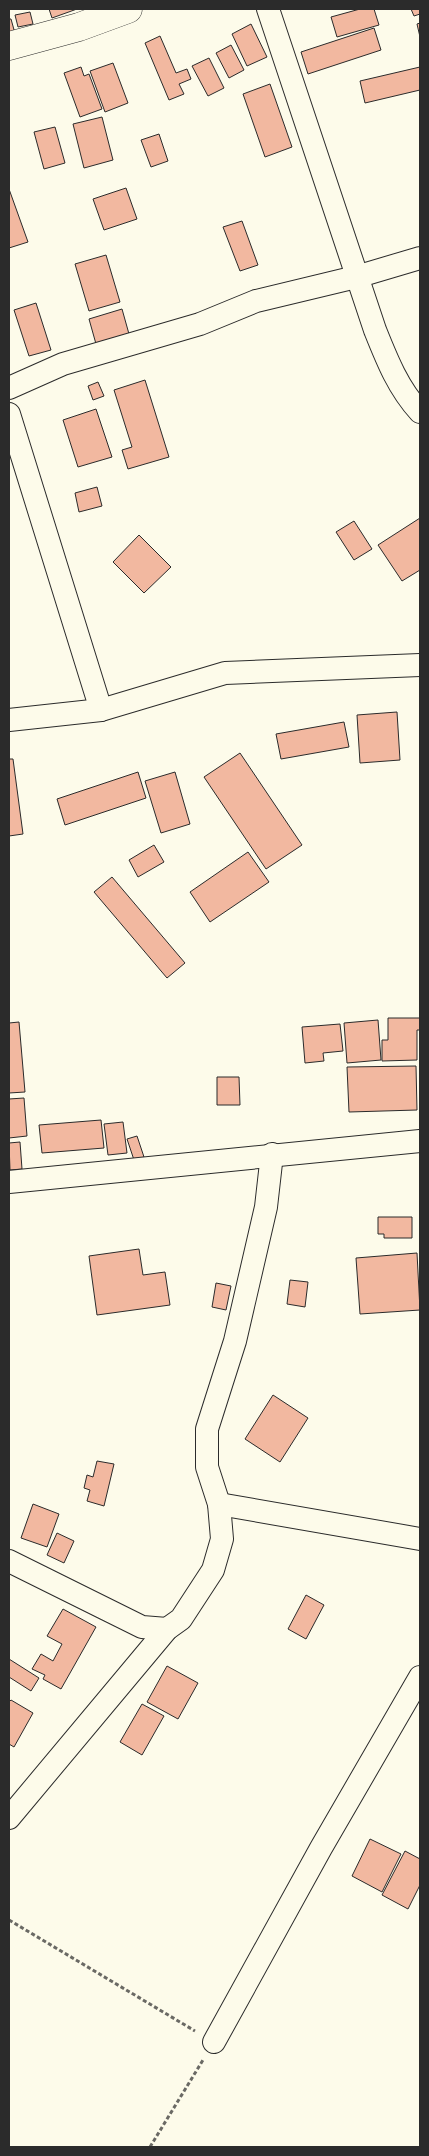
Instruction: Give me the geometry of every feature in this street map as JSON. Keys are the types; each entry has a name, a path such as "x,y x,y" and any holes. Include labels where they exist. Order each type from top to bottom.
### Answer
{"street":[{"path":"9,46 79,27 128,9"},
{"path":"268,9 356,277 391,371 409,400 420,412"},
{"path":"9,388 63,364 200,324 256,300 356,277 420,258"},
{"path":"9,414 101,710"},
{"path":"9,720 101,710 225,673 420,665"},
{"path":"9,1182 272,1154 420,1141"},
{"path":"9,1818 167,1629 182,1619 213,1570 222,1539 219,1504 207,1467 207,1430 235,1341 266,1207 272,1154"},
{"path":"219,1504 420,1539"},
{"path":"9,1561 142,1627 167,1629"},
{"path":"214,2042 321,1848 420,1677"}],"path":[{"path":"9,1920 214,2042 150,2147"}],"building":[{"path":"49,9 77,9 52,18"},
{"path":"360,9 374,9 379,25 337,37 331,17"},
{"path":"411,9 420,9 420,14 414,16"},
{"path":"30,12 33,24 18,27 15,15"},
{"path":"9,19 11,19 16,37 9,38"},
{"path":"420,23 420,37 417,24"},
{"path":"251,24 267,57 247,66 232,34"},
{"path":"374,28 381,50 308,74 301,52"},
{"path":"160,36 176,73 187,69 191,79 179,84 184,94 169,100 145,43"},
{"path":"231,45 244,70 229,78 216,53"},
{"path":"209,58 224,88 208,96 192,66"},
{"path":"113,63 128,103 105,112 90,71"},
{"path":"81,67 84,76 89,74 102,109 80,117 64,73"},
{"path":"420,67 420,90 365,103 360,81"},
{"path":"270,84 292,147 265,157 243,94"},
{"path":"102,117 113,160 84,168 73,124"},
{"path":"55,127 65,163 44,169 34,132"},
{"path":"159,134 168,161 151,167 141,140"},
{"path":"126,188 137,219 104,230 93,199"},
{"path":"9,189 28,242 9,248"},
{"path":"242,221 258,265 240,271 223,227"},
{"path":"106,255 120,302 89,311 75,264"},
{"path":"36,303 51,350 29,356 14,310"},
{"path":"122,309 129,334 96,344 89,319"},
{"path":"145,380 169,457 128,469 122,450 132,447 114,390"},
{"path":"98,382 104,396 93,400 88,386"},
{"path":"96,409 112,457 78,467 63,420"},
{"path":"97,487 102,506 79,512 75,493"},
{"path":"420,518 420,570 402,581 378,545"},
{"path":"354,521 372,549 354,560 336,532"},
{"path":"139,535 171,567 144,593 113,562"},
{"path":"397,712 400,760 360,763 357,715"},
{"path":"344,722 349,747 281,759 276,734"},
{"path":"240,753 302,845 266,869 204,777"},
{"path":"9,759 13,759 23,834 9,836"},
{"path":"138,772 146,798 65,825 57,799"},
{"path":"175,772 190,824 161,833 145,781"},
{"path":"154,845 164,862 138,877 129,860"},
{"path":"248,852 269,882 210,922 190,892"},
{"path":"112,877 185,963 167,978 94,892"},
{"path":"388,1018 420,1018 420,1030 417,1030 417,1060 382,1061 382,1040 388,1040"},
{"path":"378,1020 381,1060 347,1063 344,1023"},
{"path":"19,1022 25,1092 9,1093 9,1023"},
{"path":"340,1024 343,1051 323,1053 324,1061 305,1063 302,1027"},
{"path":"416,1066 417,1110 349,1112 347,1067"},
{"path":"217,1077 239,1077 240,1105 217,1105"},
{"path":"24,1098 27,1136 9,1138 9,1099"},
{"path":"101,1120 104,1148 42,1153 39,1125"},
{"path":"123,1122 127,1153 108,1155 104,1124"},
{"path":"137,1136 144,1157 134,1160 127,1139"},
{"path":"20,1142 22,1169 10,1170 9,1143"},
{"path":"378,1217 412,1217 412,1238 384,1238 384,1234 378,1234"},
{"path":"139,1249 143,1275 165,1272 170,1305 97,1315 89,1256"},
{"path":"417,1253 420,1310 360,1314 356,1258"},
{"path":"290,1280 308,1282 305,1307 287,1304"},
{"path":"216,1283 231,1286 226,1310 212,1307"},
{"path":"273,1395 308,1418 280,1462 245,1439"},
{"path":"97,1461 114,1464 104,1506 87,1501 90,1490 84,1488 87,1475 93,1477"},
{"path":"33,1504 59,1514 47,1547 21,1538"},
{"path":"57,1533 74,1541 64,1563 47,1555"},
{"path":"306,1595 324,1605 306,1639 288,1629"},
{"path":"63,1609 96,1627 61,1689 43,1679 45,1675 32,1669 41,1654 53,1661 62,1644 47,1636"},
{"path":"9,1659 39,1678 31,1691 9,1677"},
{"path":"167,1666 198,1683 178,1719 147,1702"},
{"path":"11,1700 33,1713 14,1747 9,1744 9,1702"},
{"path":"142,1704 164,1716 142,1755 120,1742"},
{"path":"370,1839 401,1854 382,1892 352,1876"},
{"path":"405,1851 420,1859 420,1885 408,1909 382,1895"}]}
